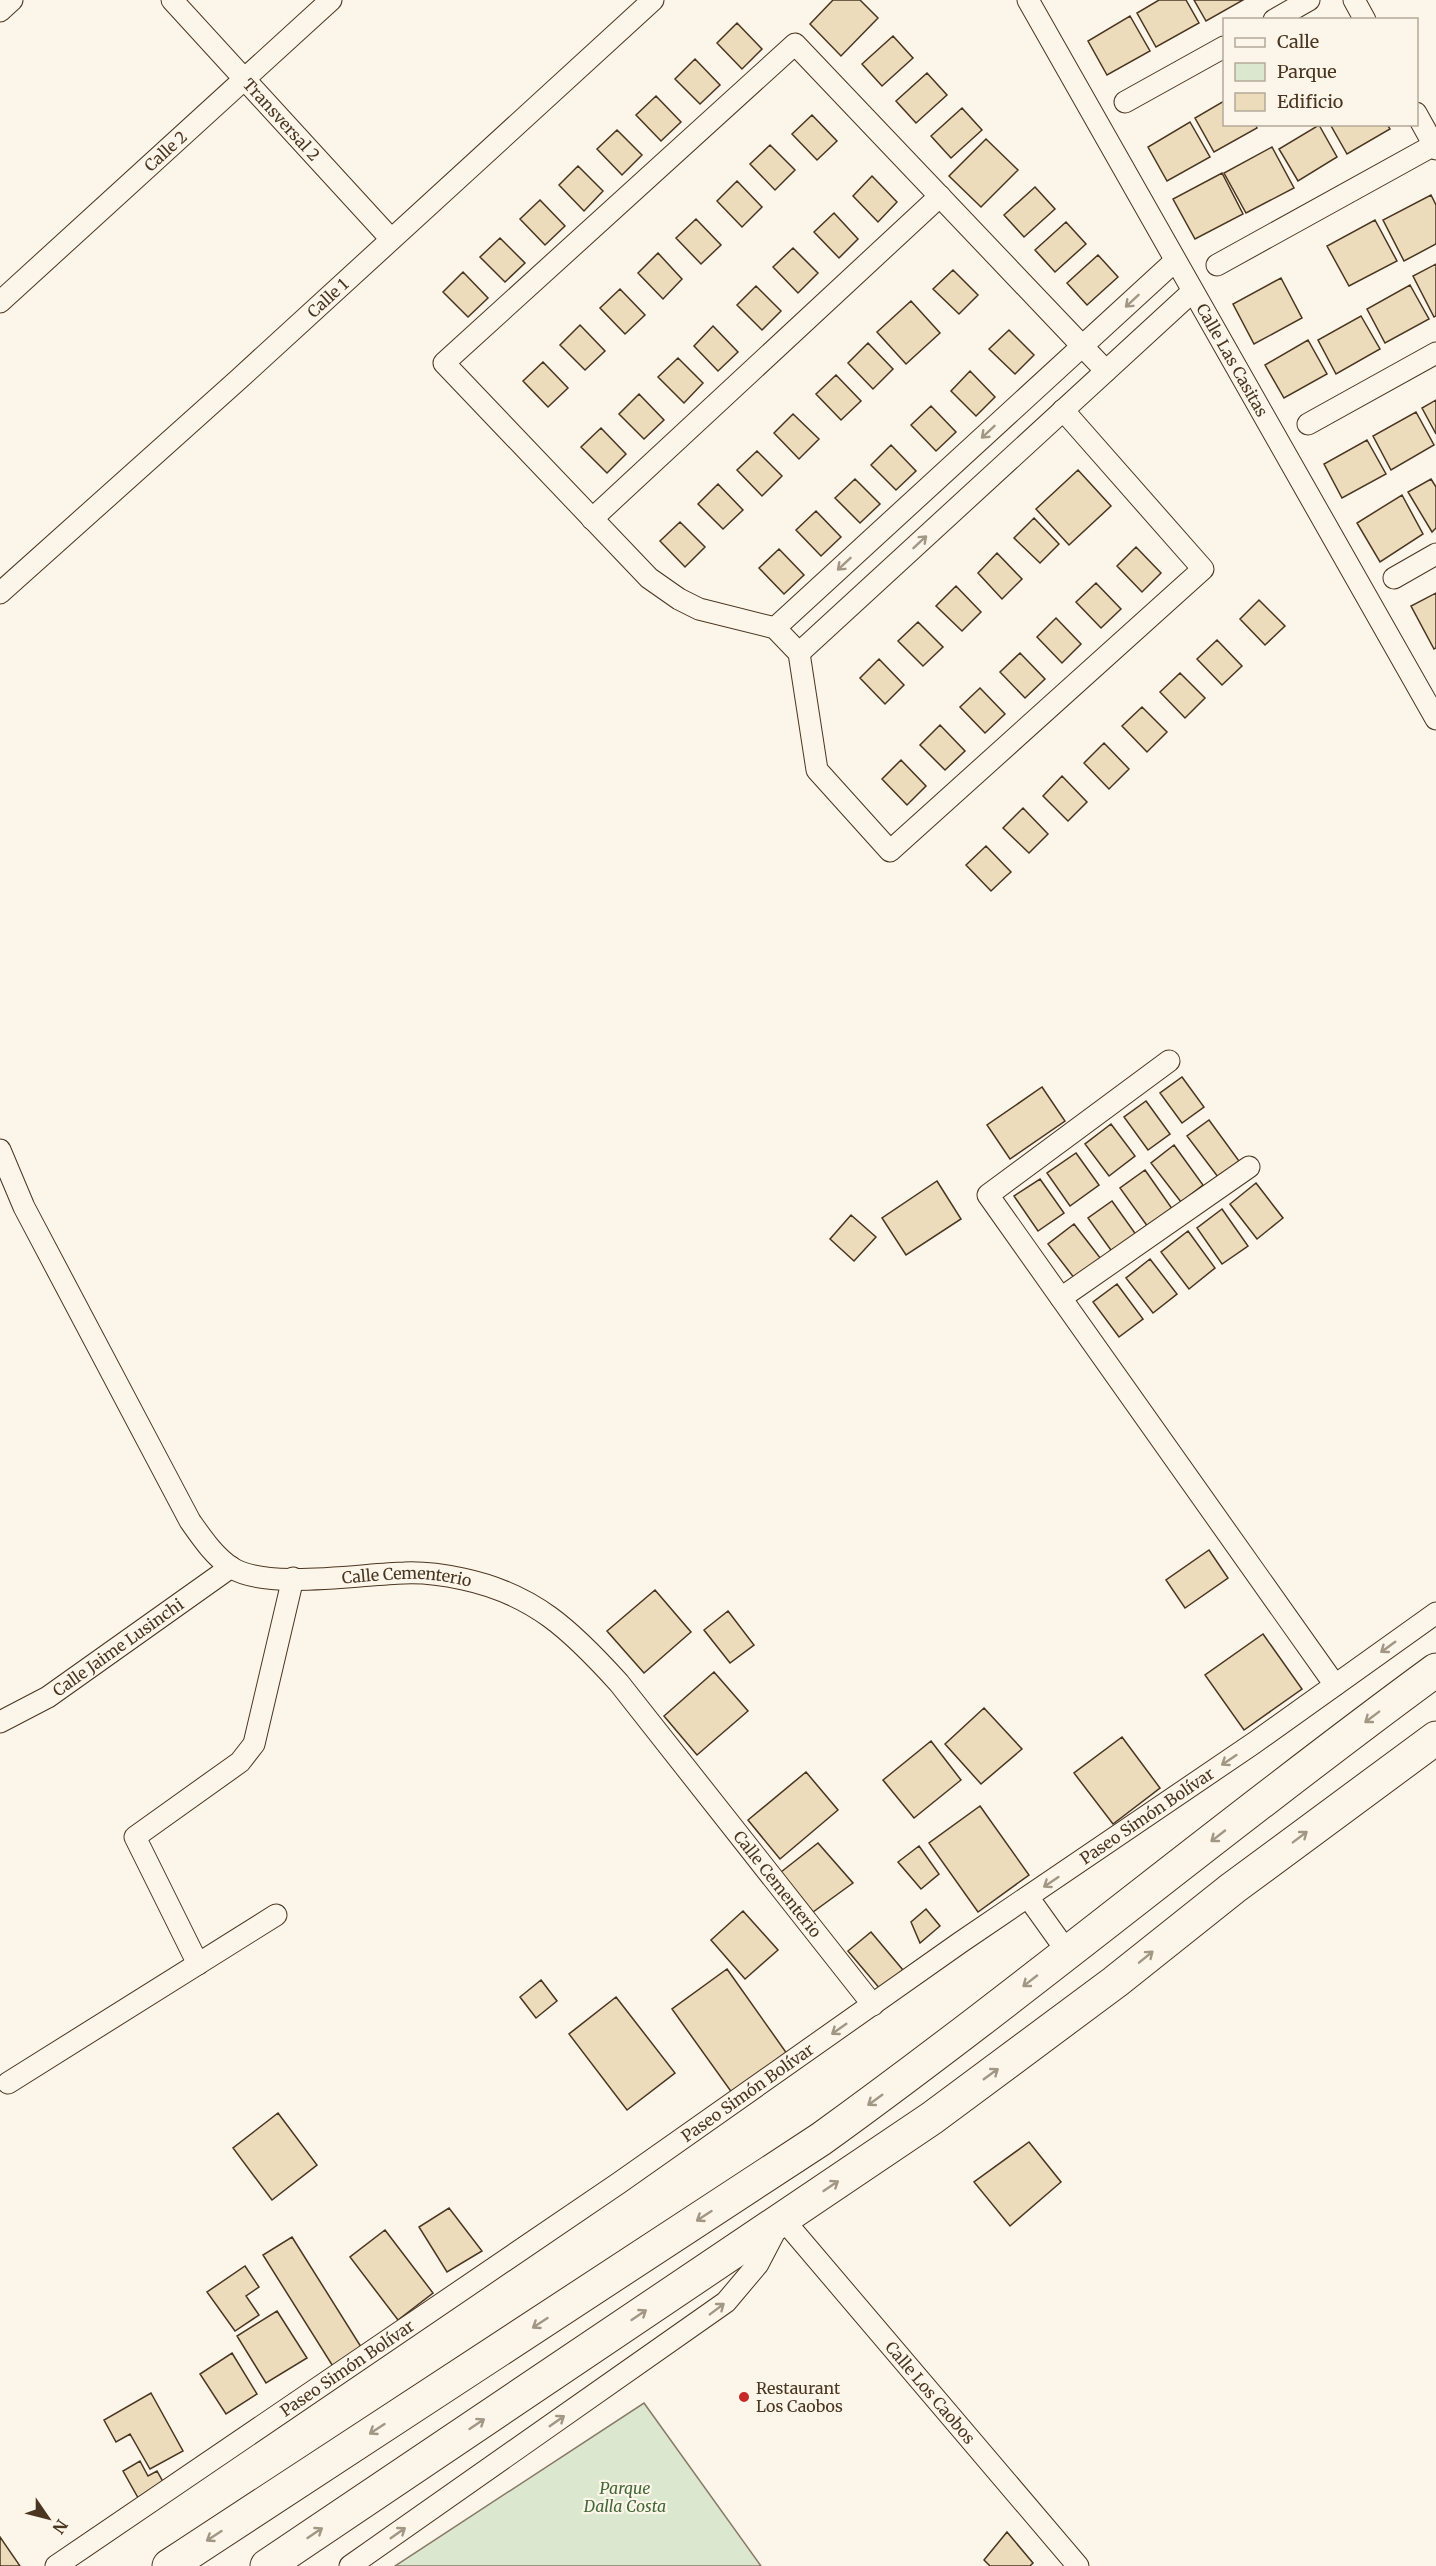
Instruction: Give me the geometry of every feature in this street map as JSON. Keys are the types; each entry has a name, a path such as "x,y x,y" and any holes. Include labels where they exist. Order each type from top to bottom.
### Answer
{"main road":[{"path":"168,2566 753,2185 899,2082 1436,1670"},
{"path":"267,2566 958,2099 1115,1982 1233,1888 1436,1738"},
{"path":"753,2185 782,2218"}],"street":[{"path":"0,11 12,0"},
{"name":"Transversal 2","path":"172,0 391,240"},
{"name":"Calle 2","path":"0,302 331,0"},
{"name":"Calle 1","path":"0,593 391,240 652,0"},
{"name":"Calle Las Casitas","path":"1028,0 1174,261 1436,719"},
{"path":"1278,18 1309,0"},
{"path":"1354,0 1364,18"},
{"path":"1064,410 1203,568 890,851 817,770 799,653 775,628 699,609 679,599 649,578 444,363 795,44 1106,371"},
{"path":"1125,102 1223,48"},
{"path":"1217,265 1435,147 1418,117"},
{"path":"592,519 940,196"},
{"path":"775,628 1174,261"},
{"path":"799,653 1192,292"},
{"path":"1308,424 1436,353"},
{"path":"1394,578 1436,554"},
{"path":"1169,1061 988,1196 1335,1685"},
{"name":"Calle Cementerio","path":"0,1150 24,1207 190,1521 207,1545 231,1567 251,1576 293,1578 407,1573 464,1579 522,1600 560,1623 619,1683 873,2005"},
{"path":"1060,1298 1249,1167"},
{"name":"Calle Jaime Lusinchi","path":"0,1722 48,1697 231,1567"},
{"path":"198,1964 135,1837 240,1762 254,1744 293,1578"},
{"name":"Paseo Simón Bolívar","path":"56,2566 619,2183 1436,1613"},
{"path":"1028,1897 1068,1953"},
{"path":"8,2083 276,1915"},
{"path":"350,2566 726,2302 758,2264 782,2218"},
{"name":"Calle Los Caobos","path":"782,2218 1078,2566"}],"green space":[{"name":"Parque Dalla Costa","path":"644,2403 761,2566 395,2566"}],"building":[{"path":"833,0 860,0 878,18 841,56 810,24"},
{"path":"1159,0 1186,0 1199,23 1156,47 1137,13"},
{"path":"1194,0 1243,0 1206,21"},
{"path":"1130,16 1150,51 1107,75 1088,41"},
{"path":"737,23 762,49 742,69 717,43"},
{"path":"893,36 913,58 882,86 862,64"},
{"path":"695,59 720,85 700,104 675,79"},
{"path":"927,73 947,95 916,123 896,101"},
{"path":"656,96 681,122 661,141 636,115"},
{"path":"1223,102 1223,126 1256,126 1257,128 1214,152 1195,118"},
{"path":"962,108 982,130 951,158 931,136"},
{"path":"812,115 837,141 817,160 792,134"},
{"path":"1190,122 1210,157 1167,181 1148,147"},
{"path":"1320,126 1337,157 1298,181 1279,149"},
{"path":"1331,126 1388,126 1390,129 1347,154"},
{"path":"617,130 642,155 622,175 597,149"},
{"path":"986,139 1018,170 981,207 949,176"},
{"path":"770,145 795,170 775,190 750,164"},
{"path":"1272,147 1294,188 1246,213 1224,173"},
{"path":"578,166 603,191 584,211 559,185"},
{"path":"1222,173 1243,214 1195,239 1173,199"},
{"path":"872,176 897,202 878,222 853,196"},
{"path":"737,181 762,207 742,227 717,201"},
{"path":"1035,187 1055,209 1024,237 1004,215"},
{"path":"1431,195 1436,205 1436,244 1404,261 1383,220"},
{"path":"540,200 565,226 545,245 520,219"},
{"path":"834,213 858,239 839,258 814,232"},
{"path":"696,219 721,245 701,264 676,238"},
{"path":"1375,220 1397,261 1349,286 1327,246"},
{"path":"1066,222 1086,244 1055,272 1035,250"},
{"path":"500,238 525,263 505,282 480,257"},
{"path":"793,248 818,273 798,293 773,267"},
{"path":"658,253 682,279 663,299 638,273"},
{"path":"1098,255 1118,277 1087,305 1067,283"},
{"path":"1436,264 1436,316 1434,317 1413,276"},
{"path":"953,270 978,295 959,314 933,289"},
{"path":"463,272 488,298 468,317 443,292"},
{"path":"1281,278 1302,318 1254,344 1233,304"},
{"path":"1410,285 1429,319 1385,343 1367,309"},
{"path":"756,286 781,311 762,330 737,305"},
{"path":"620,289 645,315 625,334 600,308"},
{"path":"911,301 940,333 906,364 877,332"},
{"path":"1361,316 1380,349 1336,374 1318,340"},
{"path":"580,325 605,351 585,370 560,345"},
{"path":"713,326 738,352 718,371 694,346"},
{"path":"1009,330 1034,355 1015,374 989,349"},
{"path":"1308,340 1327,374 1284,398 1265,365"},
{"path":"868,343 893,369 873,389 848,363"},
{"path":"678,358 703,383 684,403 658,377"},
{"path":"543,362 568,388 548,407 523,381"},
{"path":"970,371 995,397 976,416 951,391"},
{"path":"836,375 861,401 841,420 816,394"},
{"path":"639,394 664,420 644,439 619,414"},
{"path":"1436,400 1436,434 1422,408"},
{"path":"931,406 956,432 936,451 911,425"},
{"path":"1416,412 1434,445 1391,470 1373,436"},
{"path":"793,414 819,439 799,459 774,433"},
{"path":"601,428 626,454 607,473 581,447"},
{"path":"1367,440 1386,474 1342,498 1324,464"},
{"path":"891,445 916,471 896,490 871,465"},
{"path":"757,451 782,476 762,496 737,470"},
{"path":"1078,470 1111,506 1069,545 1036,509"},
{"path":"855,479 880,504 860,523 835,498"},
{"path":"1431,479 1436,487 1436,528 1432,532 1408,492"},
{"path":"718,484 743,510 723,529 698,504"},
{"path":"1402,495 1423,534 1380,562 1357,523"},
{"path":"816,511 841,537 821,556 796,530"},
{"path":"1034,518 1059,544 1040,563 1014,538"},
{"path":"680,522 705,547 685,567 660,541"},
{"path":"1136,547 1161,573 1142,592 1117,566"},
{"path":"779,549 804,575 784,594 759,568"},
{"path":"997,553 1022,579 1002,599 978,573"},
{"path":"1096,583 1121,609 1101,628 1076,602"},
{"path":"956,586 981,612 962,631 936,606"},
{"path":"1436,593 1436,648 1434,649 1411,606"},
{"path":"1259,600 1285,626 1265,645 1240,619"},
{"path":"1056,618 1081,644 1062,663 1037,637"},
{"path":"918,622 943,647 923,666 898,641"},
{"path":"1217,640 1242,666 1222,685 1197,659"},
{"path":"1020,653 1045,679 1025,698 1000,672"},
{"path":"879,659 904,685 885,704 860,678"},
{"path":"1180,673 1205,698 1185,718 1160,692"},
{"path":"980,688 1005,714 985,733 960,707"},
{"path":"1142,707 1167,732 1147,752 1122,726"},
{"path":"940,725 965,751 945,770 920,745"},
{"path":"1104,743 1129,769 1109,789 1084,763"},
{"path":"901,760 926,786 907,805 882,779"},
{"path":"1062,776 1087,802 1068,821 1043,796"},
{"path":"1023,808 1048,834 1029,853 1003,828"},
{"path":"986,846 1011,872 991,891 966,865"},
{"path":"1182,1077 1204,1107 1182,1123 1160,1093"},
{"path":"1042,1087 1065,1121 1010,1159 987,1125"},
{"path":"1146,1101 1170,1134 1148,1150 1124,1117"},
{"path":"1209,1120 1239,1161 1218,1177 1187,1136"},
{"path":"1111,1124 1135,1156 1109,1176 1085,1144"},
{"path":"1174,1145 1203,1185 1181,1202 1151,1163"},
{"path":"1076,1153 1099,1185 1070,1206 1047,1173"},
{"path":"1145,1170 1173,1210 1148,1227 1120,1188"},
{"path":"1040,1179 1064,1213 1038,1231 1014,1196"},
{"path":"937,1181 961,1219 906,1255 882,1218"},
{"path":"1256,1183 1283,1218 1257,1239 1230,1204"},
{"path":"1112,1201 1137,1236 1113,1253 1088,1218"},
{"path":"1222,1209 1248,1246 1222,1264 1197,1228"},
{"path":"851,1215 876,1237 854,1261 830,1239"},
{"path":"1074,1224 1101,1259 1075,1279 1048,1244"},
{"path":"1188,1231 1215,1268 1189,1289 1161,1252"},
{"path":"1150,1259 1177,1294 1153,1313 1126,1278"},
{"path":"1117,1284 1143,1319 1119,1337 1093,1302"},
{"path":"1209,1550 1228,1578 1185,1608 1166,1580"},
{"path":"655,1590 691,1632 644,1673 607,1631"},
{"path":"728,1611 754,1645 730,1663 704,1630"},
{"path":"1263,1634 1302,1689 1244,1730 1205,1675"},
{"path":"714,1672 748,1711 697,1755 664,1716"},
{"path":"984,1708 1022,1749 981,1784 945,1744"},
{"path":"1122,1737 1160,1788 1113,1824 1074,1773"},
{"path":"931,1741 961,1780 914,1818 883,1780"},
{"path":"806,1772 838,1810 780,1859 748,1820"},
{"path":"980,1806 1029,1875 978,1912 929,1843"},
{"path":"818,1843 853,1883 813,1912 781,1872"},
{"path":"919,1846 939,1874 921,1889 898,1862"},
{"path":"926,1909 940,1926 920,1943 911,1922"},
{"path":"743,1911 778,1950 745,1979 711,1940"},
{"path":"871,1932 903,1970 881,1990 848,1951"},
{"path":"727,1969 790,2058 735,2097 672,2009"},
{"path":"541,1980 557,2001 536,2018 520,1997"},
{"path":"616,1997 675,2073 627,2110 569,2034"},
{"path":"278,2113 317,2165 272,2200 233,2148"},
{"path":"1029,2142 1061,2182 1010,2226 974,2182"},
{"path":"449,2208 482,2251 447,2272 419,2227"},
{"path":"385,2230 433,2293 398,2320 350,2257"},
{"path":"292,2237 363,2350 334,2368 263,2255"},
{"path":"245,2266 259,2287 246,2296 259,2315 235,2331 207,2292"},
{"path":"277,2311 307,2358 266,2383 237,2336"},
{"path":"232,2353 257,2394 226,2414 200,2374"},
{"path":"151,2393 183,2451 150,2469 130,2434 116,2442 104,2420"},
{"path":"140,2461 148,2476 157,2471 167,2489 141,2503 123,2471"},
{"path":"1007,2532 1033,2563 1030,2566 990,2566 984,2560"},
{"path":"0,2537 20,2566 0,2566"}],"place":[{"name":"Restaurant Los Caobos","path":"744,2397"}]}
